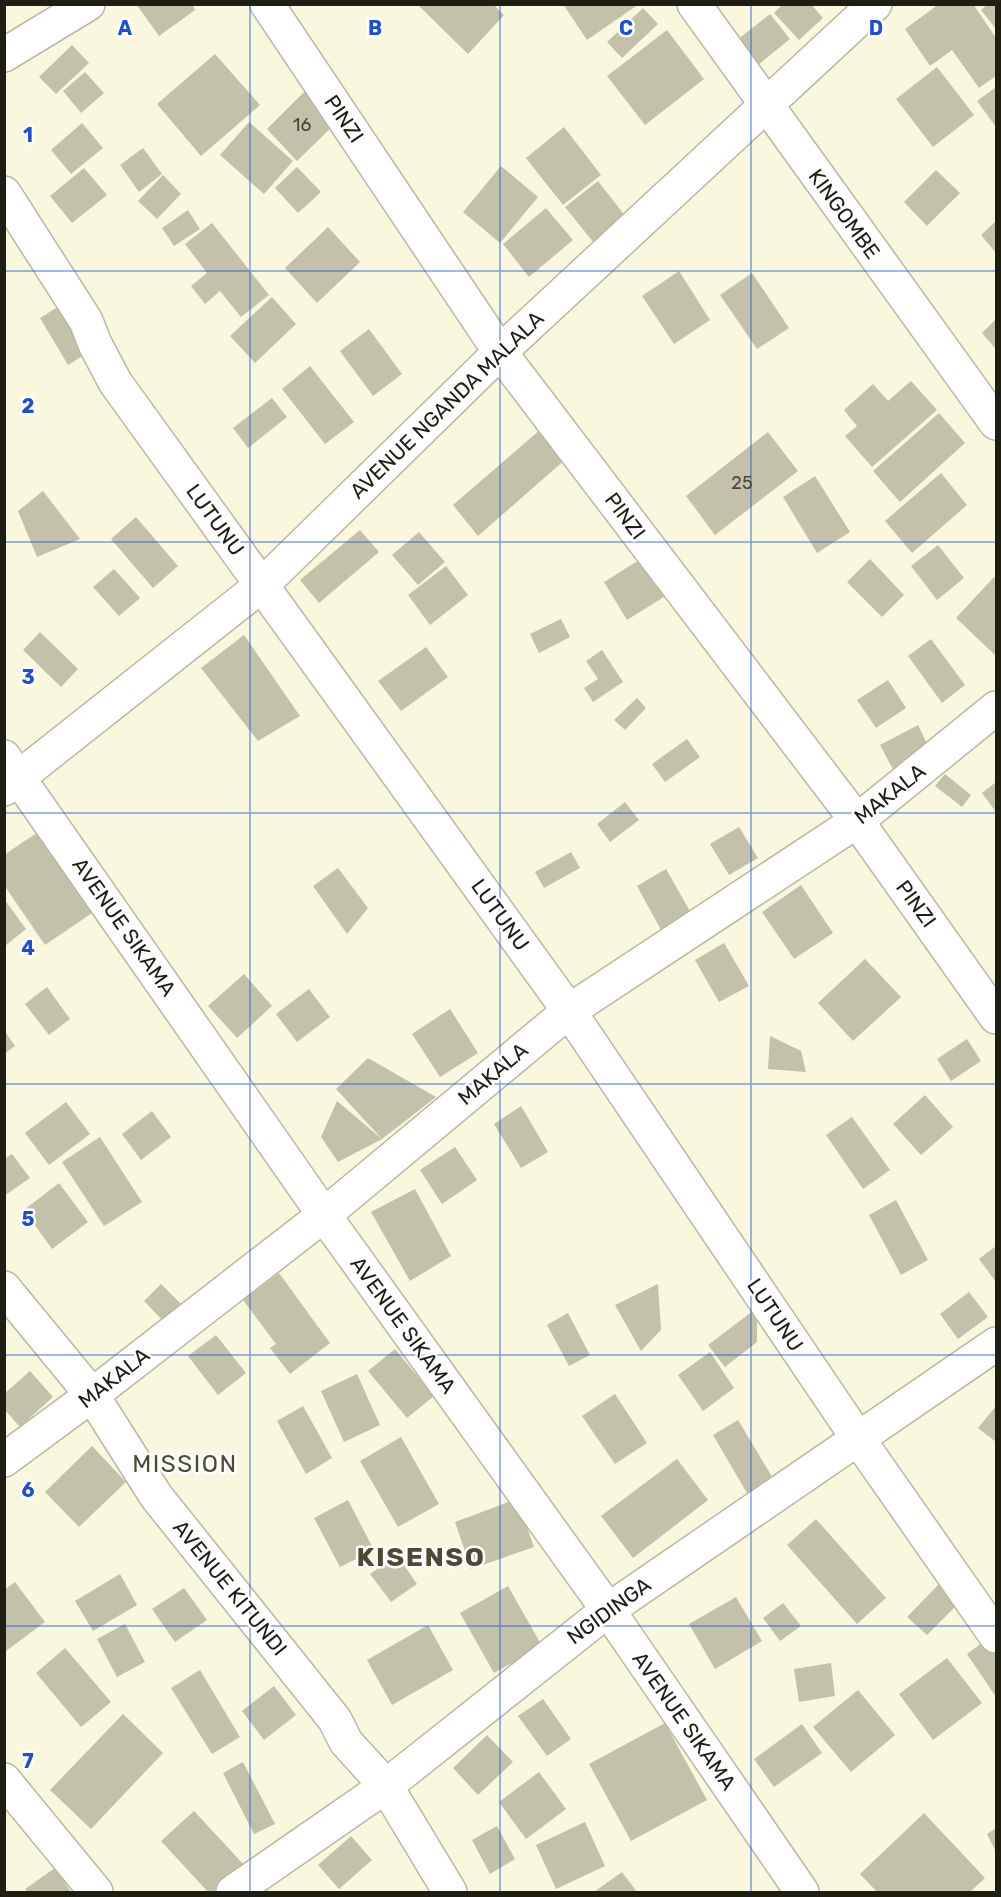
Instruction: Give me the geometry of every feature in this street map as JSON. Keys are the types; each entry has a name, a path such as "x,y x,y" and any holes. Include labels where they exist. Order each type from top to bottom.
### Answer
{"street":[{"path":"4,55 88,4"},
{"name":"PINZI","path":"267,4 500,352 857,821 996,1017"},
{"name":"KINGOMBE","path":"694,4 765,106 996,423"},
{"name":"AVENUE NGANDA MALALA","path":"9,774 262,585 500,352 875,4"},
{"name":"LUTUNU","path":"4,193 86,321 94,344 115,382 569,1011 859,1440 996,1636"},
{"name":"MAKALA","path":"4,1460 92,1395 324,1215 569,1011 857,821 996,708"},
{"name":"AVENUE SIKAMA","path":"9,774 608,1610 802,1893"},
{"name":"AVENUE KITUNDI","path":"4,1288 92,1395 156,1496 335,1720 346,1742 386,1786 450,1893"},
{"name":"NGIDINGA","path":"232,1893 386,1786 608,1610 996,1344"},
{"path":"4,1780 96,1893"}],"building":[{"path":"136,4 192,4 195,10 159,36"},
{"path":"421,4 493,4 504,15 468,54 419,6"},
{"path":"563,4 639,4 587,40"},
{"path":"783,4 811,4 823,18 799,40 774,13"},
{"path":"939,4 973,4 996,38 996,76 979,88 952,50 930,66 905,29"},
{"path":"988,4 996,4 996,29 981,10"},
{"path":"643,8 658,24 622,58 607,42"},
{"path":"770,14 790,39 758,65 737,40"},
{"path":"667,30 704,79 645,125 607,76"},
{"path":"72,45 89,63 56,94 39,77"},
{"path":"215,54 260,105 201,156 157,104"},
{"path":"937,67 974,115 933,147 896,99"},
{"path":"85,72 104,93 81,113 63,91"},
{"path":"996,87 996,127 977,101"},
{"path":"307,89 338,121 297,161 267,129"},
{"path":"249,122 293,161 264,194 220,155"},
{"path":"82,123 103,148 71,174 51,150"},
{"path":"564,127 601,175 563,205 526,158"},
{"path":"143,148 162,174 139,192 120,165"},
{"path":"501,166 538,197 500,243 463,212"},
{"path":"297,167 321,192 298,213 275,188"},
{"path":"84,168 107,195 72,223 50,196"},
{"path":"936,170 960,193 927,226 904,202"},
{"path":"163,175 181,194 157,219 138,201"},
{"path":"598,181 626,217 594,243 565,207"},
{"path":"546,208 573,240 529,277 503,244"},
{"path":"188,210 200,229 174,246 162,228"},
{"path":"996,221 996,253 981,235"},
{"path":"212,223 269,295 241,317 220,291 205,304 191,286 207,273 185,244"},
{"path":"328,227 360,262 317,303 285,268"},
{"path":"679,271 710,320 674,344 642,296"},
{"path":"752,273 789,328 757,349 720,295"},
{"path":"272,297 296,324 255,363 230,336"},
{"path":"64,303 92,350 68,365 40,318"},
{"path":"996,319 996,349 982,333"},
{"path":"369,329 402,374 373,396 340,351"},
{"path":"310,366 354,422 325,444 282,389"},
{"path":"911,381 937,410 872,467 845,436 857,426 844,410 873,384 888,401"},
{"path":"272,398 287,417 248,448 233,428"},
{"path":"939,413 965,443 900,502 873,471"},
{"path":"541,429 567,458 478,536 453,505"},
{"path":"768,432 798,471 715,535 686,496"},
{"path":"941,473 967,505 912,553 885,521"},
{"path":"815,476 850,532 817,553 783,497"},
{"path":"43,491 80,539 37,557 18,511"},
{"path":"136,517 178,566 153,588 111,539"},
{"path":"360,530 379,552 319,603 300,580"},
{"path":"419,532 445,562 418,585 392,555"},
{"path":"938,545 964,578 937,600 911,566"},
{"path":"644,557 667,595 627,620 604,582"},
{"path":"870,559 904,595 882,617 847,582"},
{"path":"446,566 468,595 430,625 408,595"},
{"path":"114,569 140,598 119,616 93,587"},
{"path":"994,577 996,579 996,656 956,618"},
{"path":"561,619 570,637 539,653 530,634"},
{"path":"40,632 78,669 61,687 23,650"},
{"path":"244,635 300,716 258,741 201,668"},
{"path":"931,639 965,685 942,703 908,656"},
{"path":"426,647 448,677 401,711 378,681"},
{"path":"602,650 623,682 593,702 584,688 598,679 586,661"},
{"path":"888,680 906,708 876,728 857,700"},
{"path":"637,698 646,708 625,730 614,720"},
{"path":"918,725 933,756 896,775 880,745"},
{"path":"687,739 700,757 665,782 652,764"},
{"path":"945,774 971,795 962,807 935,786"},
{"path":"996,782 996,812 982,793"},
{"path":"625,802 639,820 610,842 597,824"},
{"path":"739,827 758,858 729,875 710,844"},
{"path":"38,832 92,913 45,945 4,885 4,855"},
{"path":"571,852 580,868 544,888 535,872"},
{"path":"338,868 368,908 347,934 313,886"},
{"path":"666,869 691,913 661,930 637,886"},
{"path":"801,885 833,933 794,959 762,912"},
{"path":"5,900 26,929 5,946"},
{"path":"724,943 749,986 719,1002 695,960"},
{"path":"865,959 901,997 853,1041 818,1003"},
{"path":"244,974 272,1006 237,1038 208,1006"},
{"path":"47,987 70,1019 49,1035 25,1004"},
{"path":"309,989 330,1017 297,1042 276,1014"},
{"path":"450,1009 478,1053 440,1077 412,1034"},
{"path":"4,1030 15,1046 4,1054"},
{"path":"770,1036 801,1051 806,1072 768,1069"},
{"path":"967,1039 981,1061 951,1081 937,1059"},
{"path":"368,1058 436,1097 382,1139 336,1089"},
{"path":"925,1095 953,1127 921,1155 893,1124"},
{"path":"337,1101 382,1139 338,1162 321,1137"},
{"path":"66,1102 90,1134 49,1165 25,1133"},
{"path":"521,1106 548,1152 521,1168 494,1124"},
{"path":"152,1111 171,1137 141,1160 122,1134"},
{"path":"852,1117 890,1170 863,1189 826,1135"},
{"path":"100,1137 142,1202 104,1226 62,1162"},
{"path":"455,1147 477,1180 442,1204 420,1170"},
{"path":"12,1154 30,1178 4,1196 4,1159"},
{"path":"59,1183 88,1222 52,1249 24,1210"},
{"path":"415,1189 451,1256 410,1281 371,1212"},
{"path":"896,1200 928,1260 901,1275 869,1215"},
{"path":"996,1246 996,1282 979,1259"},
{"path":"279,1273 330,1343 290,1374 270,1348 276,1344 243,1300"},
{"path":"161,1284 184,1307 167,1325 144,1301"},
{"path":"658,1284 661,1330 641,1351 615,1305"},
{"path":"969,1292 988,1317 958,1339 940,1314"},
{"path":"757,1308 757,1342 725,1367 708,1345"},
{"path":"568,1313 590,1355 569,1366 547,1325"},
{"path":"216,1335 246,1373 218,1395 188,1356"},
{"path":"395,1349 434,1396 407,1418 368,1371"},
{"path":"710,1352 734,1388 703,1411 678,1375"},
{"path":"30,1371 53,1397 20,1427 4,1409 4,1394"},
{"path":"357,1374 380,1425 344,1442 321,1391"},
{"path":"615,1394 647,1443 615,1464 582,1416"},
{"path":"303,1406 332,1458 306,1474 277,1421"},
{"path":"996,1406 996,1442 978,1428"},
{"path":"738,1420 777,1485 751,1500 713,1435"},
{"path":"401,1437 439,1504 398,1527 360,1461"},
{"path":"92,1446 126,1482 79,1527 45,1492"},
{"path":"677,1459 708,1500 633,1558 601,1516"},
{"path":"517,1499 534,1547 471,1569 455,1522"},
{"path":"348,1500 374,1550 340,1567 314,1518"},
{"path":"816,1519 886,1598 857,1624 787,1545"},
{"path":"397,1555 417,1584 391,1602 370,1574"},
{"path":"120,1574 137,1605 93,1631 75,1601"},
{"path":"943,1580 962,1600 927,1635 907,1617"},
{"path":"15,1582 45,1622 6,1651 4,1590"},
{"path":"508,1586 542,1646 494,1673 460,1613"},
{"path":"184,1588 207,1620 175,1642 152,1609"},
{"path":"736,1597 762,1641 715,1669 689,1624"},
{"path":"783,1603 801,1626 780,1641 763,1618"},
{"path":"125,1624 145,1662 117,1677 97,1639"},
{"path":"428,1625 453,1670 392,1705 367,1660"},
{"path":"987,1639 996,1653 996,1697 967,1654"},
{"path":"65,1648 111,1702 81,1727 36,1673"},
{"path":"947,1658 982,1703 933,1740 899,1694"},
{"path":"831,1663 835,1696 799,1702 794,1669"},
{"path":"200,1670 240,1737 212,1754 171,1688"},
{"path":"274,1686 296,1715 264,1740 242,1711"},
{"path":"858,1690 895,1735 851,1772 813,1727"},
{"path":"543,1699 571,1739 547,1756 518,1716"},
{"path":"123,1714 163,1753 91,1829 50,1790"},
{"path":"665,1723 707,1800 631,1841 589,1764"},
{"path":"802,1724 822,1753 774,1787 754,1759"},
{"path":"487,1735 513,1762 478,1795 453,1768"},
{"path":"243,1762 275,1824 254,1834 223,1773"},
{"path":"539,1772 566,1809 526,1839 499,1802"},
{"path":"194,1811 245,1866 216,1892 208,1892 161,1841"},
{"path":"924,1813 985,1878 970,1892 877,1892 860,1874"},
{"path":"585,1822 605,1866 556,1889 536,1845"},
{"path":"497,1826 515,1859 490,1874 472,1840"},
{"path":"996,1828 996,1852 987,1834"},
{"path":"351,1836 372,1860 339,1889 318,1865"},
{"path":"55,1868 71,1892 28,1892 25,1889"},
{"path":"622,1872 637,1892 594,1892"}],"district":[{"name":"MISSION","path":"185,1464"},
{"name":"KISENSO","path":"421,1557"}]}
